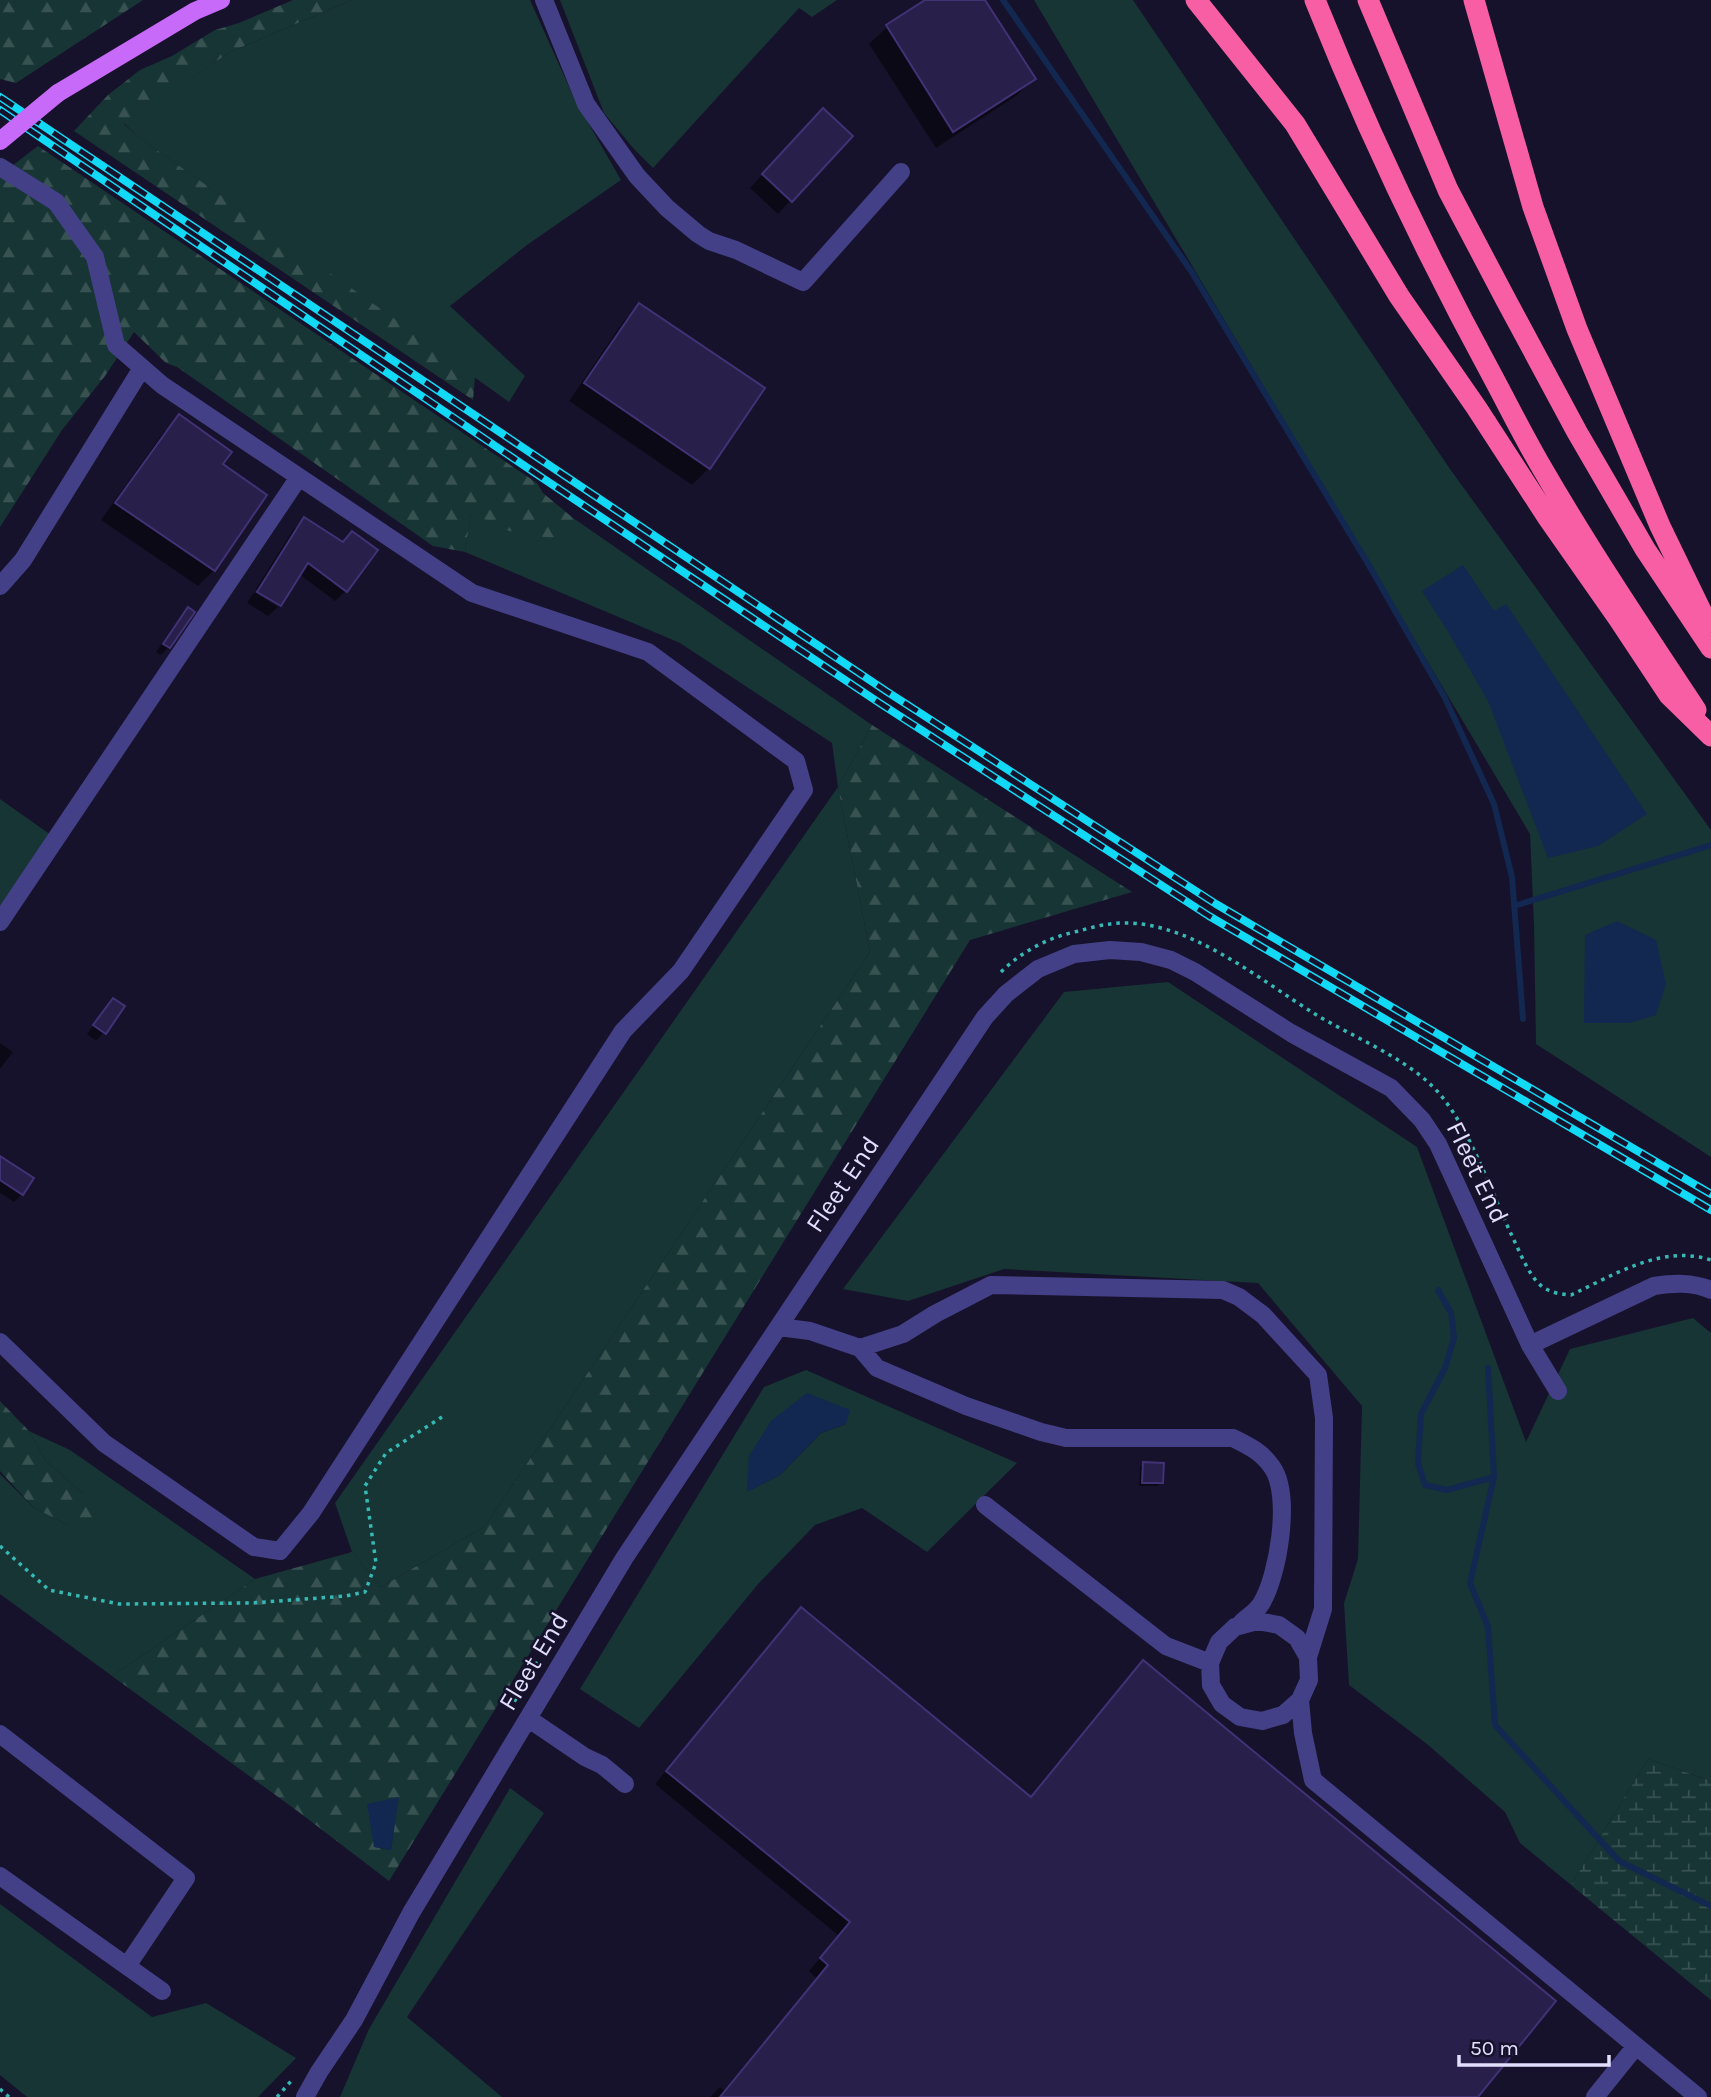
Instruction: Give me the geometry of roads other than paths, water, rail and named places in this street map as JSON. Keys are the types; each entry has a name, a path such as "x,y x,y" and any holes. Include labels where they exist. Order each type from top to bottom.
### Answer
{"highway":[{"path":"1196,0 1295,124 1399,296 1668,695 1711,734"},
{"path":"1315,0 1414,226 1541,467 1611,582 1711,734"},
{"path":"1368,0 1448,190 1512,312 1645,549 1711,648"},
{"path":"1474,0 1533,207 1577,328 1660,526 1711,630"}],"main road":[{"path":"0,141 58,93 195,11 221,0"}],"street":[{"path":"544,0 586,104 638,176 667,208 709,241 736,250 803,282 901,172"},
{"path":"0,167 56,202 94,257 117,345 162,385 472,593 648,652 796,761 804,790 681,971 623,1031 311,1513 280,1551 254,1547 104,1443 0,1342"},
{"path":"0,586 23,560 142,368"},
{"path":"0,922 299,477"},
{"name":"Fleet End","path":"305,2097 354,2021 411,1913 625,1557 985,1017 1006,994 1038,969 1074,954 1110,950 1141,952 1171,960 1195,972 1291,1033 1391,1088 1422,1119 1438,1143 1530,1345 1558,1391"},
{"path":"1530,1345 1654,1286 1691,1284 1711,1290"},
{"path":"860,1348 903,1334 991,1285 1223,1290 1239,1297 1263,1315 1318,1375 1324,1418 1323,1609 1307,1657"},
{"path":"779,1327 810,1331 860,1348 877,1368 967,1406 1041,1432 1066,1438 1233,1438 1256,1449 1274,1469 1280,1489 1282,1524 1273,1580 1260,1607 1235,1627 1219,1642 1210,1662 1211,1685 1222,1704 1240,1717 1262,1721 1283,1715 1300,1700 1309,1680 1307,1657 1297,1638 1279,1625 1257,1621 1235,1627"},
{"path":"985,1505 1166,1646 1210,1662"},
{"path":"1300,1700 1303,1733 1313,1780 1698,2097"},
{"path":"529,1719 585,1757 602,1765 625,1784"},
{"path":"0,1734 186,1878 127,1966"},
{"path":"0,1876 162,1991"},
{"path":"1595,2097 1636,2046"},
{"name":"Fleet End","path":"294,2088 319,2072"}],"water":[{"path":"1463,565 1494,611 1506,604 1647,814 1598,846 1548,858 1488,701 1422,591"},
{"path":"1617,921 1656,940 1666,984 1656,1015 1629,1023 1584,1023 1585,935"},
{"path":"807,1393 850,1410 846,1424 821,1433 780,1475 747,1492 749,1456 771,1421"},
{"path":"399,1797 391,1850 374,1847 367,1804"}],"waterway":[{"path":"1003,0 1191,271 1367,562 1445,698 1494,804 1512,877 1523,1019"},
{"path":"1514,906 1711,845"},
{"path":"1438,1290 1451,1313 1454,1338 1445,1368 1421,1414 1418,1463 1425,1485 1447,1490 1494,1477"},
{"path":"1488,1368 1494,1477 1470,1583 1488,1627 1495,1725 1619,1861 1711,1906"}],"railway":[{"path":"0,97 886,691 1216,904 1711,1194"},
{"path":"0,110 878,702 1209,916 1711,1210"}]}
